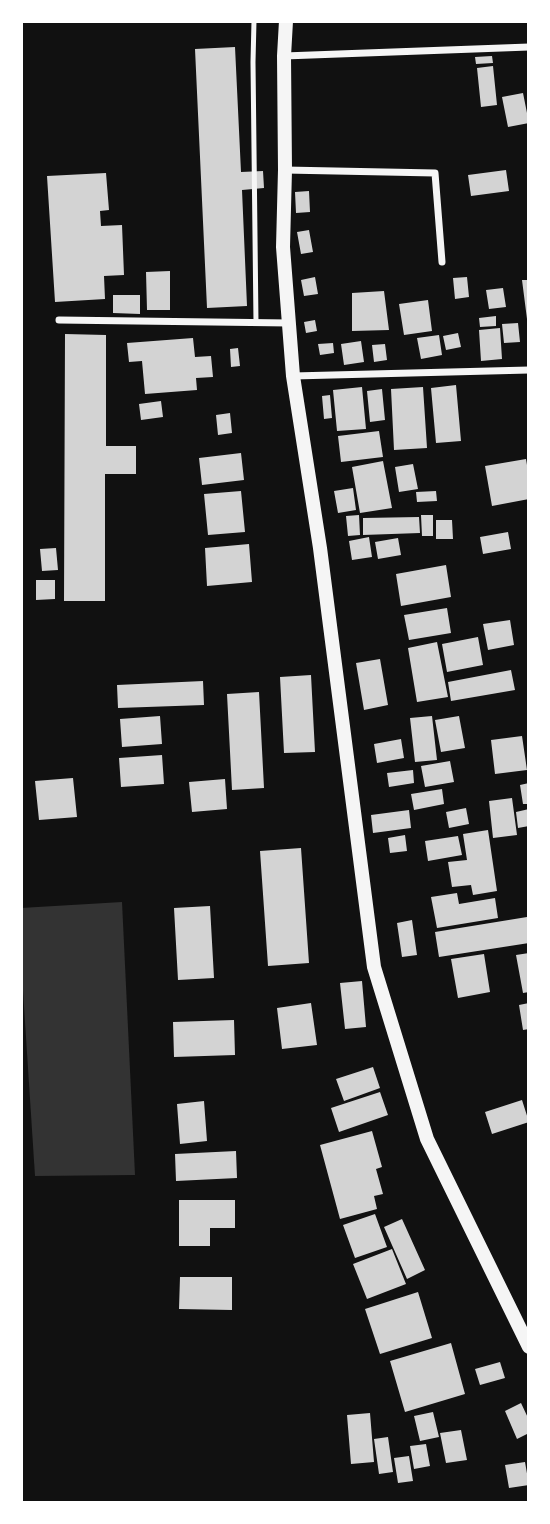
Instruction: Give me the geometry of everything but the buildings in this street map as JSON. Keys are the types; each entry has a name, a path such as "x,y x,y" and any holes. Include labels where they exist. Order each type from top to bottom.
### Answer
{"main road":[{"path":"286,21 284,247 293,376 320,548 374,967 427,1139 529,1347"}],"street":[{"path":"284,56 529,47"},
{"path":"285,170 435,173 442,262"},
{"path":"60,320 290,323"},
{"path":"293,376 529,370"}],"lane":[{"path":"254,21 256,323"}],"shaded area":[{"path":"122,902 135,1175 35,1176 21,960 21,908"}]}
